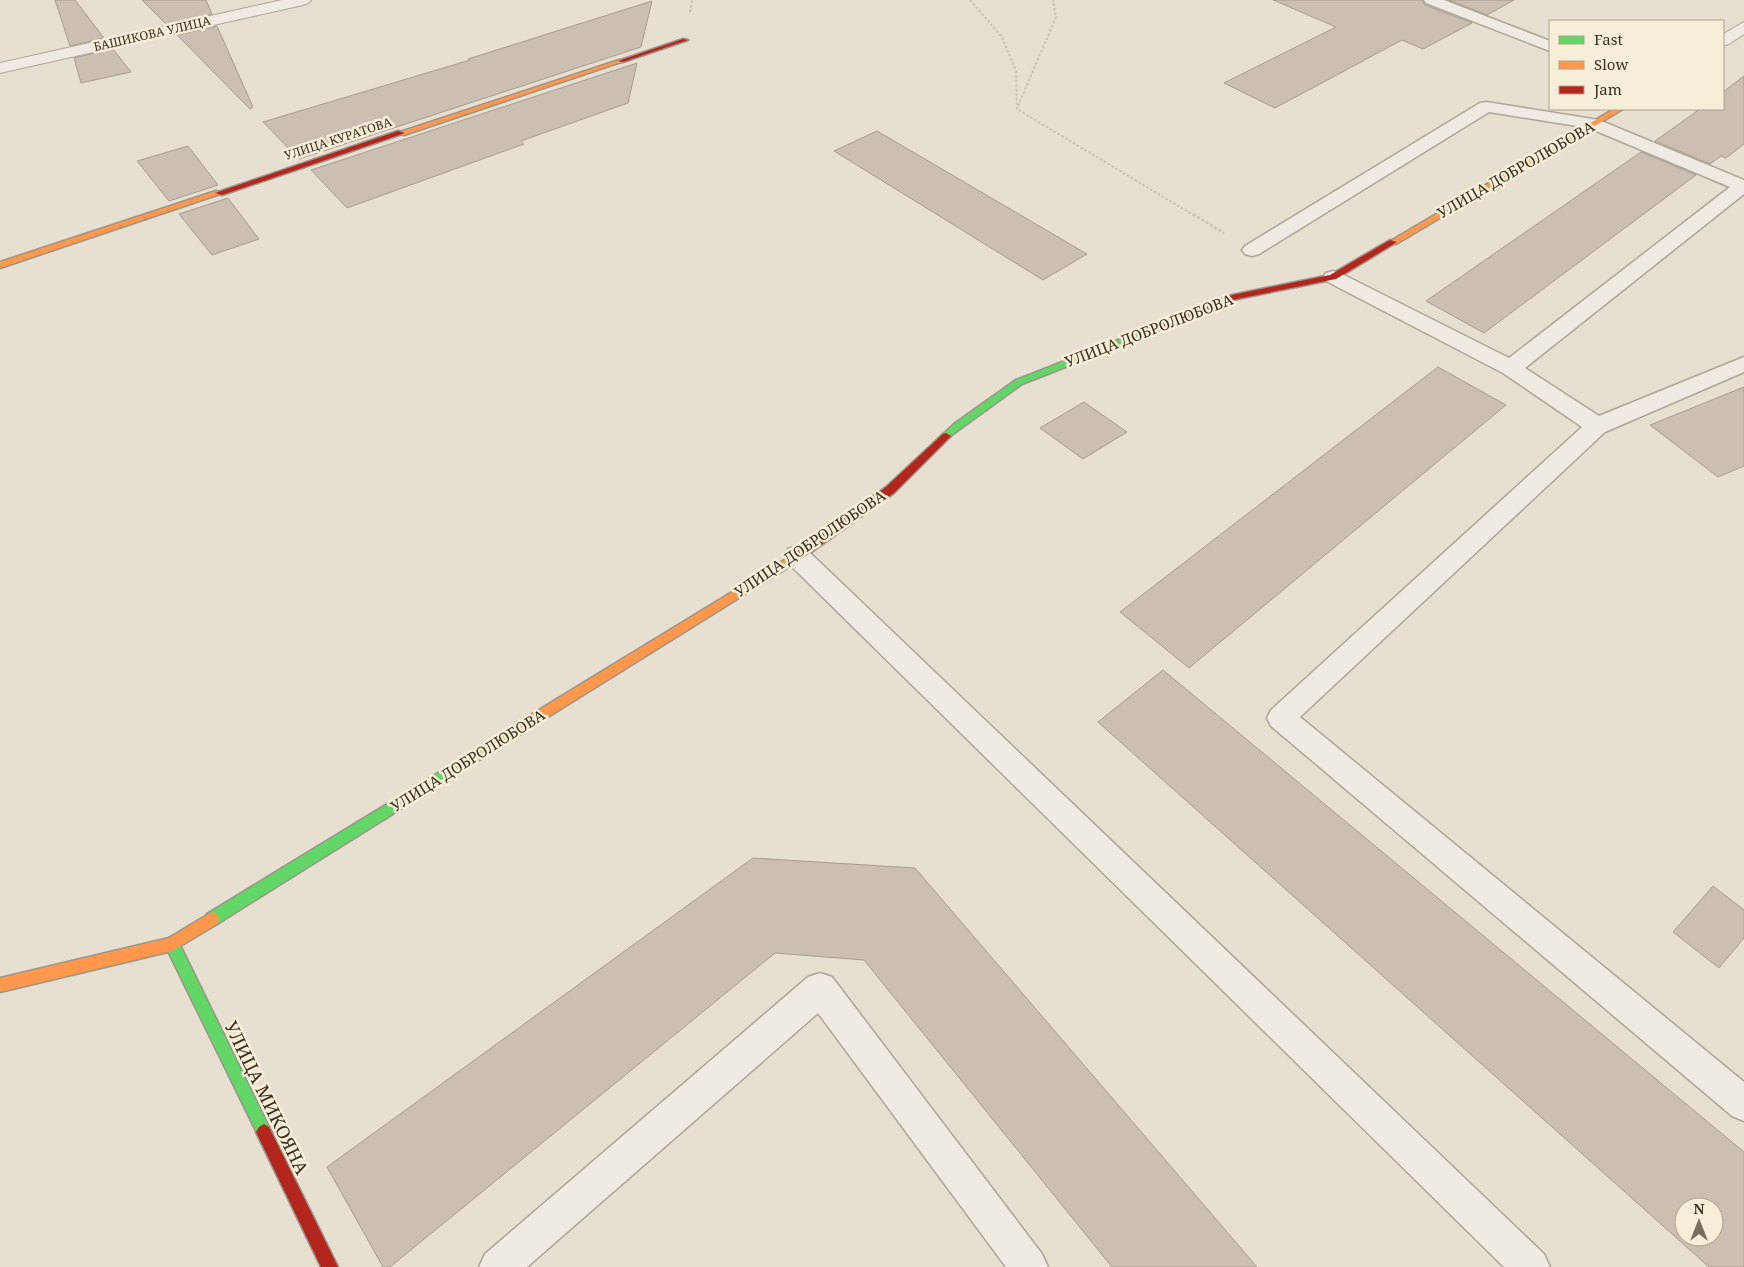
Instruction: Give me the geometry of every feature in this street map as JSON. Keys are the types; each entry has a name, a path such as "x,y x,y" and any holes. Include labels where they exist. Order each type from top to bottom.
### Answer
{"street":[{"name":"БАШИКОВА УЛИЦА","path":"0,68 303,0"},
{"path":"1724,40 1744,27"},
{"name":"УЛИЦА КУРАТОВА","path":"0,265 685,40"},
{"name":"УЛИЦА ДОБРОЛЮБОВА","path":"0,985 172,944 797,556 890,490 957,426 1019,382 1235,297 1333,277 1618,110"},
{"name":"УЛИЦА МИКОЯНА","path":"172,944 330,1267"}],"lane":[{"path":"1432,0 1549,46"},
{"path":"1252,250 1486,107 1593,124 1743,186 1512,368"},
{"path":"1333,277 1512,368 1597,426"},
{"path":"1744,364 1597,426 1281,718 1744,1104"},
{"path":"797,556 1531,1267"},
{"path":"498,1267 820,989 1029,1267"}],"path":[{"path":"970,0 1002,37 1016,71 1017,108"},
{"path":"1017,108 1037,66 1056,17 1053,0"},
{"path":"1017,108 1252,250"}],"building":[{"path":"55,0 75,0 104,38 70,46"},
{"path":"142,0 206,0 212,14 166,24"},
{"path":"1273,0 1422,0 1425,5 1472,23 1423,49 1402,40 1275,108 1224,83 1336,27"},
{"path":"1449,0 1514,0 1487,15"},
{"path":"652,1 641,47 299,159 263,122 470,60 468,59"},
{"path":"217,26 253,107 250,109 177,35"},
{"path":"113,49 131,72 81,83 74,58"},
{"path":"637,63 628,103 521,141 524,144 347,208 311,170"},
{"path":"1744,76 1744,144 1726,158 1721,156 1710,164 1655,141 1699,110 1724,110 1724,91"},
{"path":"877,131 1087,254 1043,280 834,151"},
{"path":"188,146 218,185 169,201 137,161"},
{"path":"1641,152 1696,175 1484,333 1426,301"},
{"path":"228,198 259,239 212,255 179,214"},
{"path":"1438,367 1506,405 1189,668 1120,612"},
{"path":"1744,387 1744,466 1718,477 1650,425"},
{"path":"1084,402 1127,432 1083,459 1040,428"},
{"path":"1163,670 1744,1152 1744,1267 1709,1267 1687,1247 1724,1247 1724,1197 1674,1197 1674,1236 1098,722"},
{"path":"753,858 915,868 1257,1267 1112,1267 864,960 775,953 390,1267 383,1267 327,1167"},
{"path":"1713,886 1744,910 1744,938 1719,968 1673,932"}],"traffic: fast":[{"path":"946,436 1019,382 1164,325"},
{"path":"212,919 515,731"},
{"path":"172,944 264,1132"}],"traffic: slow":[{"path":"401,133 621,61"},
{"path":"1393,242 1617,110"},
{"path":"0,265 219,193"},
{"path":"515,731 799,555"},
{"path":"0,985 172,944 212,919"}],"traffic: jam":[{"path":"621,61 685,40"},
{"path":"219,193 401,133"},
{"path":"1164,325 1235,297 1333,277 1393,242"},
{"path":"799,555 890,490 946,436"},
{"path":"264,1132 330,1267"}]}
